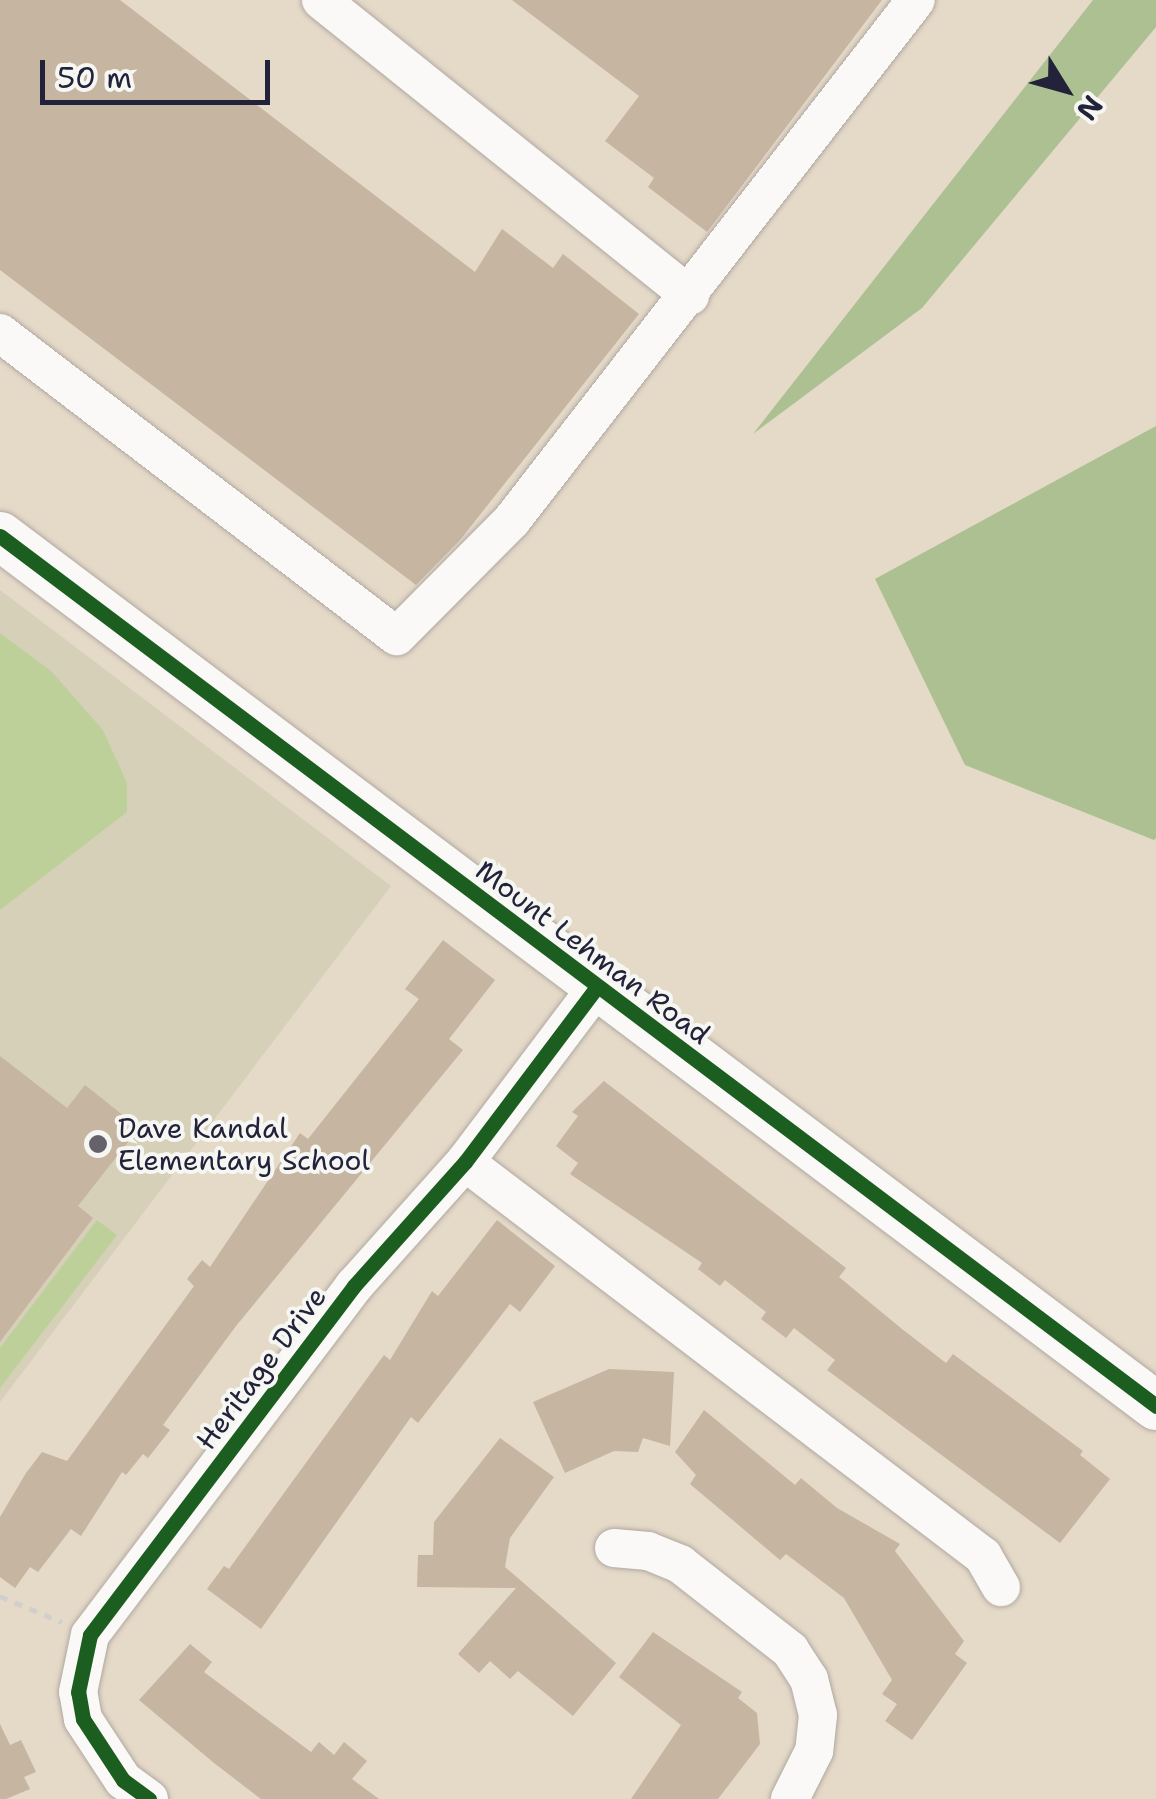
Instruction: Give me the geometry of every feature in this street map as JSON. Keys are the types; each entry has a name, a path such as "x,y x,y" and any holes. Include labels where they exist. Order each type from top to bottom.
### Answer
{"main road":[{"name":"Mount Lehman Road","path":"0,536 1156,1406"}],"street":[{"path":"321,0 690,296"},
{"path":"0,333 398,636 512,520 690,296 916,0"},
{"name":"Heritage Drive","path":"149,1799 123,1780 83,1719 78,1692 90,1634 354,1286 466,1162 597,986"},
{"path":"466,1162 982,1556 1001,1586"},
{"path":"614,1548 680,1564 790,1650 809,1680 818,1715 814,1751 793,1795"}],"path":[{"path":"0,1596 90,1634"}],"shaded area":[{"name":"Dave Kandal Elementary School","path":"0,590 391,886 0,1402"}],"green space":[{"path":"1093,0 1156,0 1156,27 922,308 753,434"},
{"path":"1156,426 1154,840 965,765 875,579"},
{"path":"0,633 51,671 103,730 127,783 127,812 0,910"},
{"path":"97,1220 117,1235 0,1388 0,1348"}],"building":[{"path":"0,0 120,0 475,272 502,229 553,268 563,254 639,314 460,540 416,585 0,270"},
{"path":"512,0 882,0 707,232 648,187 654,178 605,141 639,96"},
{"path":"443,940 495,980 449,1039 463,1050 236,1326 163,1425 170,1430 148,1458 143,1454 126,1475 122,1472 81,1536 71,1529 38,1572 30,1567 15,1588 0,1577 0,1517 26,1473 42,1452 67,1461 194,1286 187,1279 202,1260 210,1267 300,1133 308,1139 419,999 405,989"},
{"path":"0,1056 67,1108 85,1085 139,1128 78,1206 93,1218 0,1342"},
{"path":"604,1081 846,1268 839,1277 946,1363 953,1354 1083,1451 1080,1455 1110,1479 1060,1543 827,1370 835,1360 794,1328 786,1338 761,1319 766,1312 725,1280 720,1286 698,1269 702,1263 570,1174 578,1163 556,1146 578,1116 572,1112"},
{"path":"497,1220 555,1266 520,1312 510,1304 418,1423 411,1417 261,1629 207,1589 224,1566 229,1569 384,1355 390,1360 432,1291 438,1296"},
{"path":"609,1369 674,1372 670,1446 643,1438 638,1452 614,1451 565,1473 533,1402"},
{"path":"704,1410 795,1485 801,1478 837,1508 900,1544 895,1551 964,1641 955,1654 967,1663 912,1740 885,1721 897,1704 882,1694 892,1680 844,1598 786,1554 780,1560 690,1484 696,1475 675,1452"},
{"path":"500,1438 554,1477 510,1538 505,1567 616,1663 573,1716 518,1671 510,1679 490,1661 479,1673 458,1654 516,1588 417,1587 418,1555 433,1555 434,1522"},
{"path":"653,1632 742,1692 738,1698 757,1713 760,1744 718,1799 631,1799 681,1725 619,1677"},
{"path":"190,1644 212,1662 204,1672 311,1752 319,1742 334,1755 344,1742 367,1761 352,1779 379,1799 261,1799 214,1763 139,1700"},
{"path":"0,1724 10,1745 21,1740 36,1772 24,1777 30,1789 6,1799 0,1799"}],"cycle path":[{"path":"0,536 1156,1406"},
{"path":"149,1799 123,1780 83,1719 78,1692 90,1635 354,1286 465,1162 597,987"}],"place":[{"name":"Dave Kandal Elementary School","path":"98,1144"}]}
